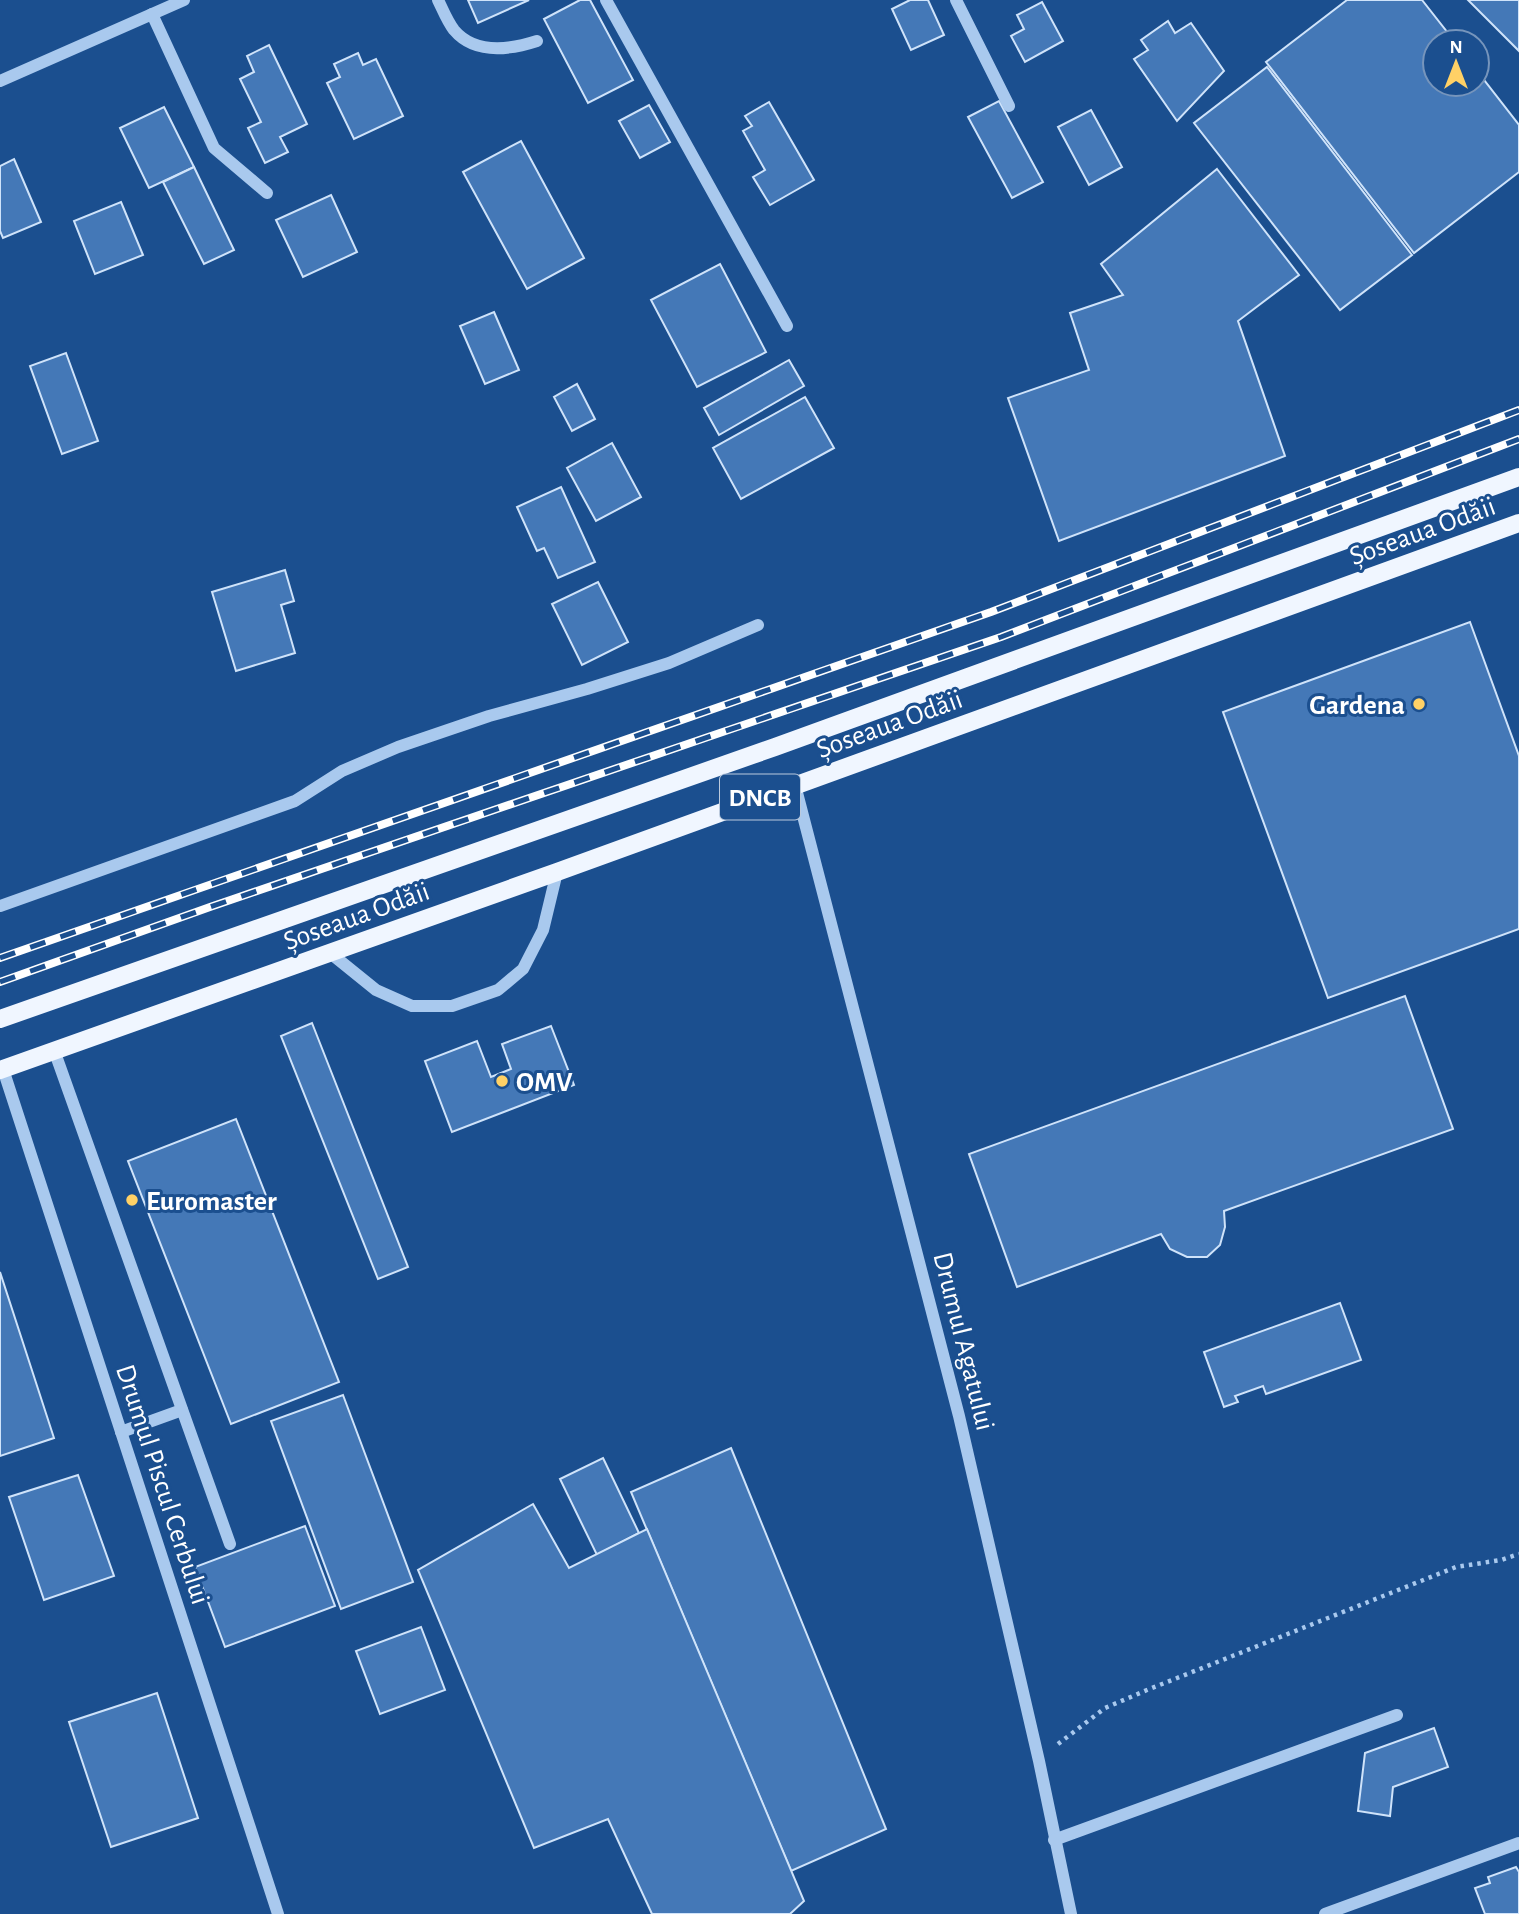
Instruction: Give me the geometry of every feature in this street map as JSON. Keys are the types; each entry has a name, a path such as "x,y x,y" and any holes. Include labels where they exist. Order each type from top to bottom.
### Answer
{"main road":[{"name":"Șoseaua Odăii","path":"0,1019 775,747 1519,477"},
{"name":"Șoseaua Odăii","path":"1,1069 557,872 1519,523"}],"street":[{"path":"0,81 184,0"},
{"path":"438,0 452,27 462,39 473,44 490,49 512,49 537,41"},
{"path":"606,0 787,326"},
{"path":"956,0 1009,106"},
{"path":"152,14 214,148 267,193"},
{"path":"0,906 295,801 342,771 398,747 489,716 669,663 758,625"},
{"name":"Drumul Agatului","path":"795,785 959,1416 1039,1761 1071,1914"},
{"path":"329,952 376,990 412,1006 452,1006 464,1002 498,990 523,969 543,930 557,872"},
{"path":"54,1051 230,1544"},
{"name":"Drumul Piscul Cerbului","path":"1,1069 278,1914"},
{"path":"121,1432 182,1410"},
{"path":"1054,1840 1397,1715"},
{"path":"1325,1914 1519,1843"}],"path":[{"path":"1039,1761 1105,1708 1456,1567 1501,1560 1519,1554"}],"building":[{"path":"468,0 529,0 478,23"},
{"path":"580,0 590,0 633,80 588,103 544,19"},
{"path":"910,0 928,0 944,35 911,50 892,9"},
{"path":"1347,0 1422,0 1444,28 1421,28 1421,98 1491,98 1491,89 1519,125 1519,172 1414,253 1266,62"},
{"path":"1468,0 1519,0 1519,51"},
{"path":"1042,2 1063,41 1025,62 1011,36 1024,29 1017,15"},
{"path":"1168,21 1175,33 1191,23 1224,71 1177,121 1134,59 1148,50 1141,40"},
{"path":"269,45 307,124 280,137 288,152 265,163 248,128 261,122 240,79 254,72 247,56"},
{"path":"358,53 363,65 376,59 403,116 354,139 327,83 340,77 334,64"},
{"path":"1267,67 1412,255 1340,310 1194,123"},
{"path":"999,101 1043,182 1012,198 968,117"},
{"path":"769,102 814,180 770,205 753,177 765,170 743,131 752,126 745,116"},
{"path":"649,105 670,142 640,158 619,121"},
{"path":"164,107 194,167 149,188 120,128"},
{"path":"1091,110 1122,167 1089,185 1058,127"},
{"path":"521,141 584,258 527,289 463,172"},
{"path":"14,159 41,222 3,238 0,231 0,166"},
{"path":"194,167 234,250 204,264 163,182"},
{"path":"1217,169 1299,275 1238,321 1285,456 1059,541 1008,398 1089,370 1070,313 1123,295 1101,264"},
{"path":"331,195 357,252 303,277 276,220"},
{"path":"121,202 143,255 95,274 74,221"},
{"path":"720,264 766,352 697,387 651,300"},
{"path":"494,312 519,370 485,384 460,326"},
{"path":"66,353 98,441 62,454 30,366"},
{"path":"789,360 804,386 719,435 704,408"},
{"path":"577,384 595,419 572,431 554,397"},
{"path":"805,397 834,448 741,499 713,448"},
{"path":"612,443 641,497 596,521 567,468"},
{"path":"561,487 595,562 558,578 544,548 537,551 517,507"},
{"path":"285,570 294,601 281,605 295,653 236,671 212,592"},
{"path":"598,582 628,642 582,665 552,604"},
{"path":"1470,622 1519,756 1519,929 1328,998 1223,712"},
{"path":"1405,996 1453,1129 1224,1211 1225,1227 1220,1245 1207,1257 1187,1257 1170,1249 1161,1234 1017,1287 969,1154"},
{"path":"312,1023 408,1267 378,1279 281,1036"},
{"name":"OMV","path":"551,1026 574,1085 452,1132 425,1061 477,1041 491,1077 511,1069 502,1044"},
{"path":"236,1119 339,1382 231,1424 128,1161"},
{"path":"0,1272 54,1438 0,1456"},
{"path":"1340,1303 1361,1360 1266,1394 1263,1386 1235,1396 1238,1402 1224,1407 1204,1352"},
{"path":"343,1395 413,1582 341,1609 271,1421"},
{"path":"731,1448 886,1829 791,1871 631,1492"},
{"path":"603,1458 639,1533 597,1555 560,1479"},
{"path":"78,1475 114,1576 44,1600 9,1497"},
{"path":"533,1504 569,1568 647,1529 804,1901 790,1914 652,1914 608,1819 534,1848 418,1570"},
{"path":"305,1526 335,1606 225,1647 195,1567"},
{"path":"421,1627 445,1690 380,1714 356,1651"},
{"path":"157,1693 198,1818 111,1847 69,1722"},
{"path":"1434,1728 1448,1767 1393,1787 1390,1816 1358,1811 1365,1753"},
{"path":"1516,1867 1519,1872 1519,1914 1485,1914 1475,1888 1490,1883 1488,1877"}],"railway":[{"path":"0,958 991,612 1519,410"},
{"path":"0,982 210,907 1001,637 1519,439"}],"place":[{"name":"Gardena","path":"1419,704"},
{"name":"OMV","path":"502,1081"},
{"name":"Euromaster","path":"132,1200"}]}
